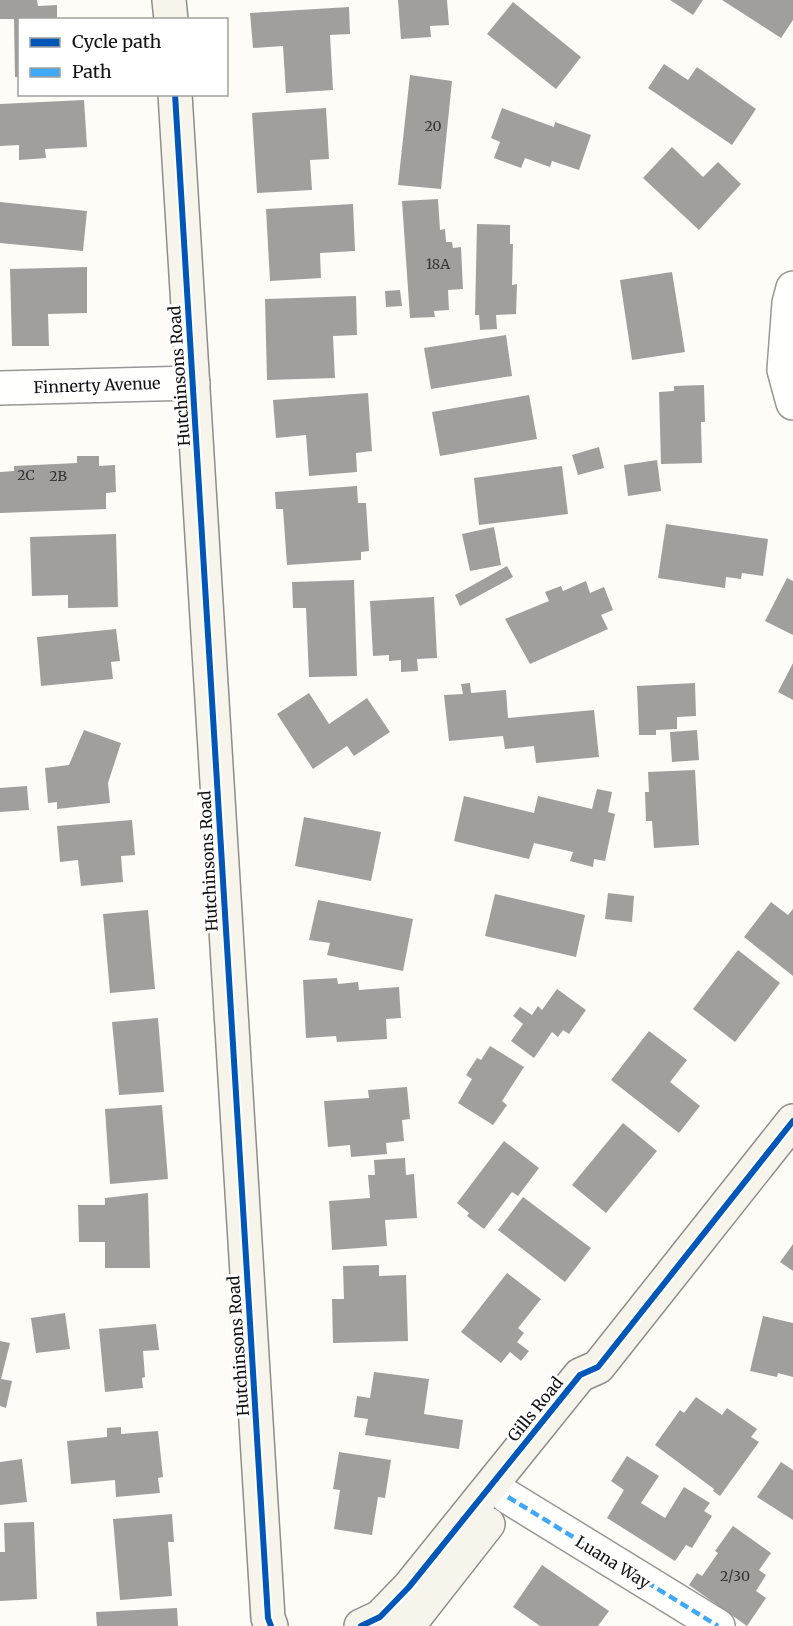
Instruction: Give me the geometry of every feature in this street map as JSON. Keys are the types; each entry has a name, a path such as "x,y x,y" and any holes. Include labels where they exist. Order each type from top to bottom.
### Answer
{"street":[{"path":"169,0 171,18"},
{"name":"Hutchinsons Road","path":"175,96 267,1606 271,1626"},
{"path":"793,288 789,303 784,370 793,403"},
{"name":"Finnerty Avenue","path":"0,388 193,383"},
{"name":"Gills Road","path":"361,1626 380,1617 409,1587 580,1375 598,1367 793,1121"},
{"name":"Gills Road","path":"408,1626 596,1385 598,1367"},
{"name":"Luana Way","path":"508,1497 718,1626"}],"building":[{"path":"0,0 37,0 38,6 57,5 57,18 18,18 18,77 15,77 14,19 0,19"},
{"path":"398,0 447,0 449,25 430,26 431,37 401,39"},
{"path":"670,0 703,0 693,15"},
{"path":"722,0 793,0 793,20 781,38"},
{"path":"513,2 581,57 556,89 487,34"},
{"path":"349,7 350,34 330,35 333,90 286,93 283,46 253,48 250,13"},
{"path":"664,64 688,80 697,67 756,109 732,145 648,88"},
{"path":"410,75 452,81 441,189 398,185"},
{"path":"84,100 87,147 45,149 46,158 19,160 19,145 0,146 0,104"},
{"path":"326,108 329,159 310,160 312,190 257,193 252,113"},
{"path":"502,108 554,127 555,122 591,135 579,170 552,161 550,167 525,158 521,168 494,158 500,142 491,138"},
{"path":"672,147 703,177 718,162 741,184 699,230 643,178"},
{"path":"438,199 440,230 445,229 446,242 452,242 453,248 461,247 463,289 448,290 449,310 434,311 435,317 410,318 402,201"},
{"path":"0,202 87,211 83,251 0,243"},
{"path":"353,204 355,251 320,253 321,278 270,281 266,209"},
{"path":"477,224 510,225 510,244 513,244 512,285 517,284 516,314 496,315 497,329 480,330 479,315 475,315"},
{"path":"87,267 87,313 48,314 49,346 12,346 10,269"},
{"path":"672,272 685,352 632,360 620,280"},
{"path":"400,290 402,306 386,307 385,291"},
{"path":"356,296 357,335 333,336 335,378 267,380 265,299"},
{"path":"506,335 512,376 431,389 424,348"},
{"path":"704,385 705,422 701,422 702,463 661,464 659,392 674,391 674,386"},
{"path":"368,393 372,451 356,453 357,472 309,476 306,435 276,438 273,400"},
{"path":"529,395 537,439 440,456 432,412"},
{"path":"599,447 604,468 578,475 572,455"},
{"path":"77,456 99,456 99,466 115,465 116,492 106,493 106,509 0,513 0,472 14,471 14,466 77,463"},
{"path":"657,460 661,491 628,496 624,465"},
{"path":"562,466 568,514 479,525 474,478"},
{"path":"357,486 358,503 366,503 369,551 361,552 361,560 287,565 283,509 276,509 275,492"},
{"path":"666,524 768,539 763,576 742,573 741,579 726,577 725,588 658,578"},
{"path":"494,527 501,565 470,571 462,534"},
{"path":"116,534 118,607 68,608 68,595 32,596 30,537"},
{"path":"507,566 513,577 460,606 455,595"},
{"path":"787,578 793,581 793,635 765,621"},
{"path":"354,580 357,676 309,677 306,608 293,608 292,582"},
{"path":"586,581 590,593 604,587 613,610 601,615 608,629 530,664 505,619 549,601 545,592 561,586 563,591"},
{"path":"434,597 437,658 417,659 418,671 401,672 401,660 389,661 389,655 373,656 370,601"},
{"path":"116,629 120,661 111,662 113,679 41,686 37,637"},
{"path":"793,663 793,700 778,692"},
{"path":"470,683 471,693 506,690 508,718 594,710 599,757 536,763 534,746 505,749 503,736 449,741 444,695 463,694 461,684"},
{"path":"695,683 696,716 677,717 677,729 656,730 656,735 639,735 637,686"},
{"path":"309,693 329,724 367,698 390,732 354,756 347,746 313,769 277,714"},
{"path":"84,730 121,743 108,783 110,803 57,809 57,802 48,803 45,768 69,765"},
{"path":"697,730 699,760 672,762 670,732"},
{"path":"695,770 699,845 654,848 652,821 646,821 645,792 649,792 648,772"},
{"path":"27,786 29,810 0,812 0,788"},
{"path":"597,789 612,792 608,812 615,814 605,861 594,859 593,867 570,861 573,852 534,843 529,859 454,841 464,796 534,813 538,796 592,809"},
{"path":"304,817 381,832 371,881 295,866"},
{"path":"132,820 135,855 121,856 123,882 81,886 78,860 60,862 57,826"},
{"path":"608,893 634,896 632,922 605,919"},
{"path":"495,894 585,915 576,957 485,936"},
{"path":"318,900 413,919 403,971 327,955 330,943 309,940"},
{"path":"771,902 788,915 793,909 793,976 744,937"},
{"path":"148,910 155,989 110,993 103,914"},
{"path":"738,950 780,983 735,1042 693,1009"},
{"path":"337,978 338,984 358,982 359,990 399,987 401,1018 386,1019 387,1039 337,1042 336,1036 306,1038 303,980"},
{"path":"557,989 586,1010 569,1034 563,1030 558,1037 552,1032 534,1058 511,1041 523,1024 513,1016 520,1007 532,1015 538,1006 542,1010"},
{"path":"158,1018 164,1092 119,1095 112,1022"},
{"path":"649,1031 687,1060 670,1082 700,1106 679,1133 611,1080"},
{"path":"490,1046 524,1067 502,1101 507,1105 493,1125 458,1103 472,1079 466,1075 477,1058 481,1060"},
{"path":"407,1087 410,1119 402,1120 404,1141 386,1143 387,1154 351,1157 350,1145 328,1147 324,1101 369,1098 368,1090"},
{"path":"162,1105 168,1179 110,1184 105,1109"},
{"path":"623,1123 657,1151 606,1213 572,1185"},
{"path":"504,1141 539,1168 518,1196 512,1192 484,1229 467,1216 469,1213 457,1203"},
{"path":"405,1158 406,1175 414,1174 417,1218 385,1220 387,1246 332,1250 329,1201 370,1198 368,1175 375,1175 374,1160"},
{"path":"148,1193 150,1268 105,1268 105,1242 79,1242 78,1205 105,1205 105,1198"},
{"path":"523,1197 591,1248 565,1282 498,1230"},
{"path":"793,1244 793,1271 780,1262"},
{"path":"379,1265 379,1276 406,1275 408,1341 333,1343 332,1299 344,1299 343,1266"},
{"path":"507,1273 541,1299 518,1328 524,1333 517,1342 529,1351 521,1361 510,1352 501,1363 461,1332"},
{"path":"65,1313 70,1349 36,1353 31,1318"},
{"path":"763,1316 793,1323 793,1377 778,1373 777,1377 750,1371"},
{"path":"156,1324 159,1350 143,1351 145,1377 142,1378 143,1388 105,1392 99,1329"},
{"path":"0,1341 10,1343 1,1379 12,1381 6,1408 0,1406"},
{"path":"374,1372 429,1379 424,1414 463,1420 459,1449 365,1435 368,1419 354,1417 357,1396 370,1398"},
{"path":"696,1397 722,1415 727,1408 757,1429 751,1437 759,1442 720,1496 713,1491 714,1489 655,1445 680,1410 684,1413"},
{"path":"121,1427 121,1434 158,1431 163,1477 158,1478 160,1493 116,1497 115,1480 71,1484 67,1441 107,1437 107,1428"},
{"path":"339,1452 391,1460 385,1498 378,1497 372,1535 334,1529 340,1490 333,1489"},
{"path":"627,1456 659,1476 641,1503 665,1518 684,1487 710,1503 704,1511 712,1516 692,1548 686,1545 675,1561 607,1518 624,1490 611,1481"},
{"path":"22,1459 27,1502 0,1505 0,1462"},
{"path":"781,1462 793,1470 793,1520 757,1497"},
{"path":"172,1514 174,1542 168,1542 172,1596 120,1600 113,1519"},
{"path":"34,1522 37,1599 0,1601 0,1552 5,1552 4,1523"},
{"path":"733,1526 771,1553 759,1570 766,1575 756,1591 766,1598 747,1626 689,1585 697,1573 702,1576 718,1553 715,1551"},
{"path":"542,1565 609,1611 598,1626 540,1626 513,1607"},
{"path":"177,1608 178,1626 97,1626 96,1612"}],"marked path":[{"path":"508,1497 718,1626"}],"cycle path":[{"path":"175,96 268,1618 271,1626"},
{"path":"361,1626 380,1617 409,1587 580,1375 598,1367 793,1121"}]}
